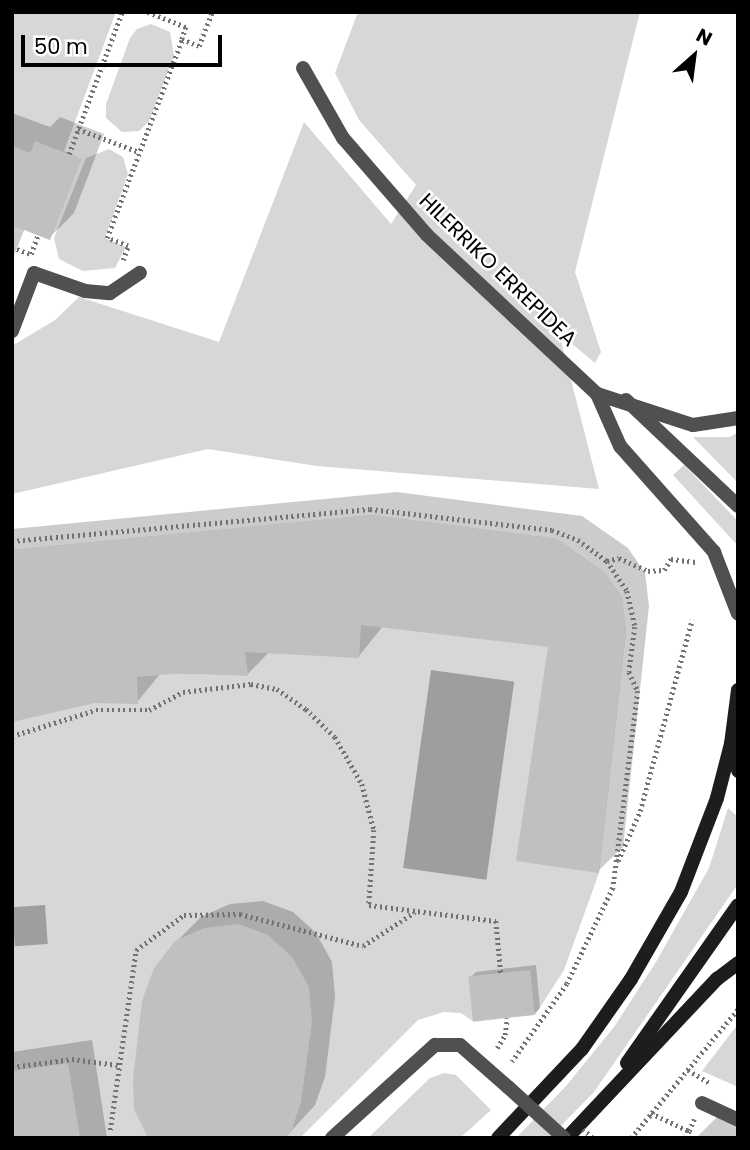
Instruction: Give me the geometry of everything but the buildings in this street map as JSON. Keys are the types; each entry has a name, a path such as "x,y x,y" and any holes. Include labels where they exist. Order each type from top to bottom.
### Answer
{"main road":[{"path":"498,1138 582,1049 631,979 681,892 717,798 731,744 738,690"},
{"path":"731,744 738,771"},
{"path":"605,1096 738,905"},
{"path":"565,1138 717,979 738,963"}],"street":[{"name":"HILERRIKO ERREPIDEA","path":"303,68 343,138 427,235 597,394 620,446 714,552 738,614"},
{"path":"12,331 34,273 85,291 110,293 140,273"},
{"path":"597,394 626,400 693,425 738,418"},
{"path":"626,400 738,506"},
{"path":"332,1138 435,1045 460,1045 565,1138"},
{"path":"702,1103 738,1120"}],"path":[{"path":"69,154 122,12"},
{"path":"121,266 128,246 107,238 186,27 148,12"},
{"path":"182,39 199,46 212,12"},
{"path":"79,129 139,152"},
{"path":"31,254 38,235"},
{"path":"12,541 370,509 552,530 578,540 607,561 627,591 635,627 629,672 638,691 613,888 567,984 512,1062"},
{"path":"607,561 619,558 648,571 664,570 671,559 694,564 714,552"},
{"path":"616,865 640,811 692,620"},
{"path":"12,736 96,710 149,710 183,692 251,684 277,689 335,737 362,784 374,830 369,905 496,921 501,974"},
{"path":"110,1130 136,950 184,915 240,914 363,946 416,911"},
{"path":"631,1138 738,1009"},
{"path":"497,1048 505,1035 507,1018"},
{"path":"12,1067 72,1059 118,1065"},
{"path":"685,1138 689,1131"}],"shaded area":[{"path":"12,12 116,12 64,151 81,159 50,240 12,225"},
{"path":"358,12 640,12 575,272 601,352 595,363 559,333 599,489 317,466 208,449 12,494 12,346 55,320 79,297 219,342 304,122 391,224 416,185 359,120 335,73"},
{"path":"151,24 170,32 174,56 149,121 139,131 122,132 106,118 106,104 130,38 137,29"},
{"path":"109,149 123,157 128,174 105,238 126,247 115,268 83,271 59,259 54,238 86,158"},
{"path":"738,432 738,483 693,437 730,437"},
{"path":"684,465 738,521 738,546 673,475"},
{"path":"372,515 557,539 604,572 622,597 626,632 599,873 564,970 535,1015 474,1022 461,1013 444,1012 418,1020 300,1138 12,1138 12,550"},
{"path":"431,670 514,682 486,880 403,868"},
{"path":"728,808 738,817 738,884 594,1092 549,1138 516,1138 566,1086 614,1027 656,962 709,868"},
{"path":"45,905 48,944 15,946 12,907"},
{"path":"738,1024 738,1087 702,1071"},
{"path":"444,1073 456,1075 491,1110 460,1138 368,1138 430,1078"}]}
